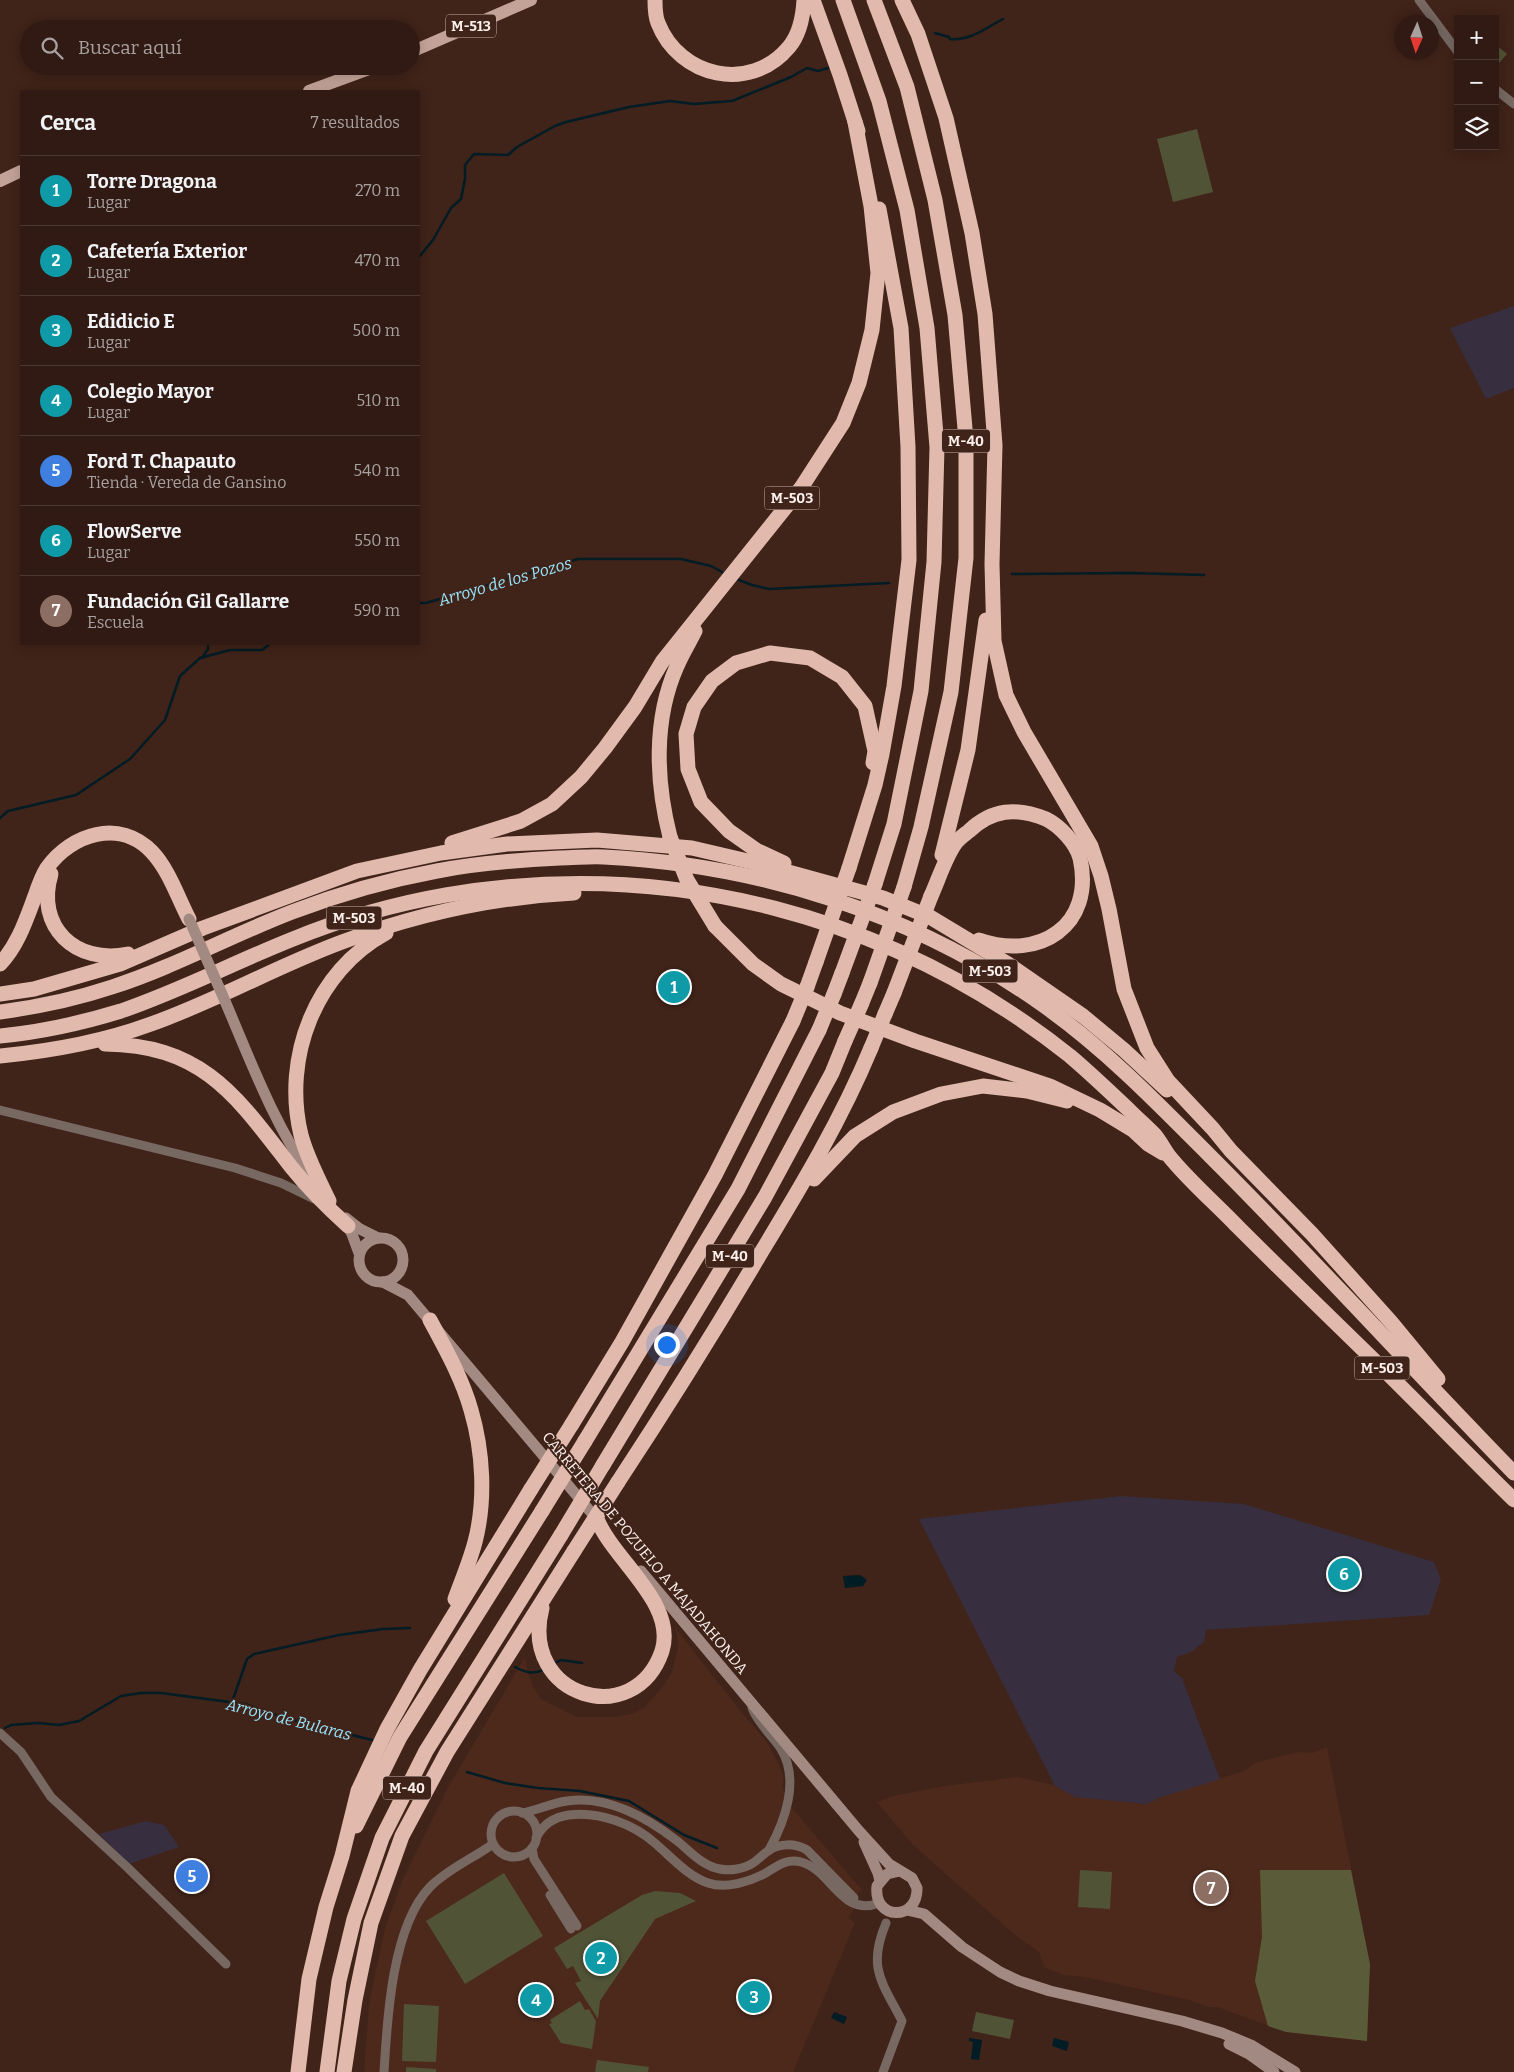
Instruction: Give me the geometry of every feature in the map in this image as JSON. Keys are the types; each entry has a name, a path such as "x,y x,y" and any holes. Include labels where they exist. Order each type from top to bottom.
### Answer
{"highway":[{"path":"655,0 657,22 669,44 694,66 722,75 754,72 774,60 789,47 798,32 803,15 804,0"},
{"path":"342,1856 358,1791 387,1730 445,1627 622,1342 716,1175 793,1021 849,868 875,785 894,686 908,560 908,447 901,328 882,218 855,122 813,0"},
{"name":"M-40","path":"298,2072 309,1979 326,1907 342,1856 400,1737 586,1441 738,1189 819,1030 875,884 894,824 921,691 934,562 937,447 928,328 907,210 879,101 842,0"},
{"name":"M-40","path":"327,2072 339,1981 354,1919 382,1838 426,1751 561,1534 766,1197 832,1073 861,1005 904,887 922,828 951,692 966,558 966,440 955,315 935,200 907,87 874,0"},
{"path":"902,0 918,34"},
{"path":"910,0 918,34 946,118 972,233 985,314 995,445 992,564 994,641 1006,695 1024,732 1090,846 1105,892 1124,989 1147,1048 1168,1081 1312,1234 1391,1322 1453,1397 1514,1461"},
{"name":"M-503","path":"0,994 34,989 120,964 203,928 357,871 388,860 473,838 521,821 552,804 581,776 605,748 635,707 662,662 801,488 843,423 859,383 872,330 878,273 871,206 855,122"},
{"path":"931,896 968,750 983,646 992,564"},
{"name":"M-503","path":"709,603 677,667 666,699 660,737 659,772 662,805 670,837 687,880 715,926 753,964 781,984 840,1013 915,1041 1050,1086 1100,1110 1170,1157"},
{"path":"819,879 756,850 729,831 702,802 688,769 686,734 694,707 712,681 736,663 770,653 810,658 842,677 865,706 875,750 864,818"},
{"path":"344,2072 354,2000 371,1923 402,1836 447,1752 544,1597 687,1377 818,1159 858,1079 894,993 931,896 955,844 982,819 1003,812 1032,813 1052,822 1069,838 1080,857 1082,886 1076,911 1064,928 1046,940 1026,946 997,946 958,933"},
{"path":"0,964 22,932 46,869 61,852 78,840 94,834 114,833 137,841 152,852 162,865 188,919"},
{"name":"M-503","path":"357,871 441,853 507,844 597,840 692,848 819,879 883,898 930,917 958,933 1036,982 1083,1016 1124,1050 1232,1151"},
{"name":"M-503","path":"61,852 48,882 46,902 50,918 59,932 73,946 81,951 104,957 119,956 157,948"},
{"name":"M-503","path":"0,1012 64,1000 113,987 290,913 364,888 438,871 476,865 521,860 602,856 695,866 737,873 814,892 901,925 958,953 1010,983 1082,1034 1150,1095 1229,1175 1387,1338 1514,1473"},
{"name":"M-503","path":"0,1036 81,1022 122,1010 160,996 295,938 331,925 404,903 442,896 516,886 596,883 661,887 724,896 803,915 900,952 958,980 1016,1016 1070,1056 1154,1134 1170,1157 1514,1500"},
{"name":"M-503","path":"0,1056 35,1053 83,1045 152,1024 341,942 420,916 480,903 559,893 648,892 724,896"},
{"name":"M-503","path":"329,1204 307,1154 296,1113 295,1087 298,1056 306,1028 319,1000 345,965 377,938 420,916"},
{"path":"0,1005 26,1000 120,964"},
{"path":"83,1045 121,1044 145,1047 176,1056 197,1066 225,1087 240,1102 292,1168 329,1204 348,1226"},
{"path":"789,1206 855,1136 893,1112 941,1094 983,1086 1027,1091 1100,1110"},
{"path":"430,1320 451,1358 471,1409 480,1452 481,1469 482,1495 475,1540 445,1627"},
{"path":"544,1597 538,1630 540,1650 544,1662 554,1676 573,1690 594,1696 618,1694 639,1685 654,1669 663,1648 664,1635 659,1614 648,1591 606,1538 597,1519"}],"main road":[{"name":"M-513","path":"420,48 531,0"},
{"path":"312,90 353,75"},
{"path":"0,180 20,171"}],"street":[{"path":"1419,0 1454,47"},
{"path":"1499,92 1514,104"},
{"path":"188,919 288,1140 302,1165 329,1204"},
{"path":"0,1110 259,1175 298,1190 329,1204 360,1229 378,1238 390,1240 403,1256 401,1270 390,1280 383,1282 368,1279 363,1274 358,1260 359,1253 356,1243 348,1226"},
{"path":"359,1253 369,1241 378,1238"},
{"name":"CARRETERA DE POZUELO A MAJADAHONDA","path":"401,1270 408,1295"},
{"name":"CARRETERA DE POZUELO A MAJADAHONDA","path":"383,1282 408,1295 430,1320 859,1831 889,1864 900,1871"},
{"path":"522,1813 568,1801 610,1805 645,1819 675,1839 706,1865 731,1870 754,1862 769,1850 776,1837 787,1806 790,1790 785,1757 781,1749 763,1728 753,1712 748,1699"},
{"path":"0,1733 22,1752 51,1797 128,1868 226,1964"},
{"path":"532,1848 520,1856 508,1856 497,1850 490,1833 497,1818 511,1811 522,1813 531,1819 536,1828 536,1838"},
{"path":"520,1856 531,1864 574,1927 534,1860 532,1848 536,1838 546,1824 552,1820 576,1814 597,1816 639,1832 654,1842 683,1868 707,1883 718,1885 731,1885 750,1880 781,1863 801,1862 815,1869 852,1904 920,1912 932,1920 947,1935 988,1965 1027,1984 1194,2024 1234,2038 1266,2053 1295,2072"},
{"name":"CARRETERA DE POZUELO A MAJADAHONDA","path":"859,1831 880,1881"},
{"path":"384,2072 390,1993 402,1943 415,1909 429,1888 443,1876 493,1844"},
{"path":"769,1850 792,1845 800,1846 807,1850 854,1898"},
{"path":"883,2072 902,2021 880,1978 876,1961 879,1940 886,1923 914,1902 917,1893 917,1888 912,1878 900,1871 887,1874 880,1881 876,1891 886,1923"},
{"path":"917,1893 932,1920"},
{"path":"1165,2018 1203,2032 1241,2050 1274,2072"}],"shaded area":[{"path":"1514,306 1514,388 1486,399 1450,328"},
{"path":"1121,1496 1244,1504 1434,1562 1441,1579 1429,1615 1206,1630 1204,1642 1191,1652 1177,1657 1174,1671 1182,1678 1220,1779 1158,1798 1147,1804 1075,1797 1055,1786 919,1519"},
{"path":"674,1626 767,1742 783,1775 783,1788 792,1808 862,1890 856,1895 853,1911 848,1918 855,1923 793,2072 364,2072 369,2005 375,1974 385,1929 402,1881 447,1789 525,1657 528,1674 541,1699 577,1717 615,1717 632,1714 645,1707 664,1685 672,1672 678,1647"},
{"path":"1327,1747 1370,1964 1367,2041 1286,2032 1217,2007 1209,2007 1189,2000 1085,1977 1063,1975 1044,1967 1039,1952 1015,1935 913,1845 877,1802 893,1796 944,1786 1018,1777 1053,1785 1075,1797 1147,1804 1163,1796 1244,1771 1255,1763 1297,1752 1312,1753"},
{"path":"146,1821 164,1825 179,1847 129,1864 99,1834"}],"green space":[{"path":"1499,47 1507,54 1499,63"},
{"path":"1197,129 1213,192 1173,202 1157,139"},
{"path":"1080,1870 1112,1872 1110,1909 1078,1907"},
{"path":"1260,1870 1351,1870 1370,1964 1367,2041 1286,2032 1268,2026 1255,1981 1262,1937"},
{"path":"504,1873 543,1936 465,1984 426,1921"},
{"path":"655,1891 680,1893 696,1901 655,1919 600,2001 598,2019 575,1983 581,1981 573,1966 567,1969 554,1948 642,1895"},
{"path":"580,2001 585,2010 589,2009 596,2021 592,2049 561,2043 549,2024 552,2023 550,2020"},
{"path":"404,2004 439,2006 436,2062 402,2061"},
{"path":"976,2012 1014,2020 1010,2039 972,2031"},
{"path":"597,2060 649,2067 648,2072 595,2072"},
{"path":"406,2067 436,2069 436,2072 406,2072"}],"water":[{"path":"860,1575 867,1580 863,1586 845,1588 843,1576"},
{"path":"834,2012 847,2017 844,2024 831,2018"},
{"path":"969,2038 982,2040 979,2060 971,2059 973,2042 969,2041"},
{"path":"1054,2038 1069,2042 1067,2051 1052,2046"}],"waterway":[{"path":"935,33 950,39 964,38 978,33 1003,19"},
{"path":"420,256 433,240 451,208 461,199 465,179 465,165 474,154 508,155 517,147 555,126 629,107 670,101 694,104 732,101 791,77 807,68 818,71 828,68"},
{"name":"Arroyo de los Pozos","path":"420,603 426,603 578,559 681,559 711,566 722,572"},
{"path":"1012,574 1129,573 1204,575"},
{"path":"739,580 769,589 889,583"},
{"path":"202,658 208,649 208,645"},
{"name":"Arroyo de los Pozos","path":"0,818 8,811 76,795 130,759 165,720 180,676 200,658 230,650 262,650 269,645"},
{"path":"232,1702 247,1659 254,1654 339,1635 383,1629 410,1628"},
{"path":"555,1663 561,1660 582,1663"},
{"path":"515,1667 529,1672 543,1670"},
{"name":"Arroyo de Bularas","path":"5,1728 11,1725 38,1723 59,1725 79,1721 121,1696 161,1693 245,1704 285,1718 372,1740"},
{"name":"Arroyo de Bularas","path":"467,1772 505,1783 580,1791 629,1801 684,1835 717,1848"}],"place":[{"name":"Torre Dragona","path":"674,987"},
{"name":"FlowServe","path":"1344,1574"},
{"name":"Ford T. Chapauto","path":"192,1876"},
{"name":"Fundación Gil Gallarre","path":"1211,1888"},
{"name":"Cafetería Exterior","path":"601,1958"},
{"name":"Edidicio E","path":"754,1997"},
{"name":"Colegio Mayor","path":"536,2000"}]}
